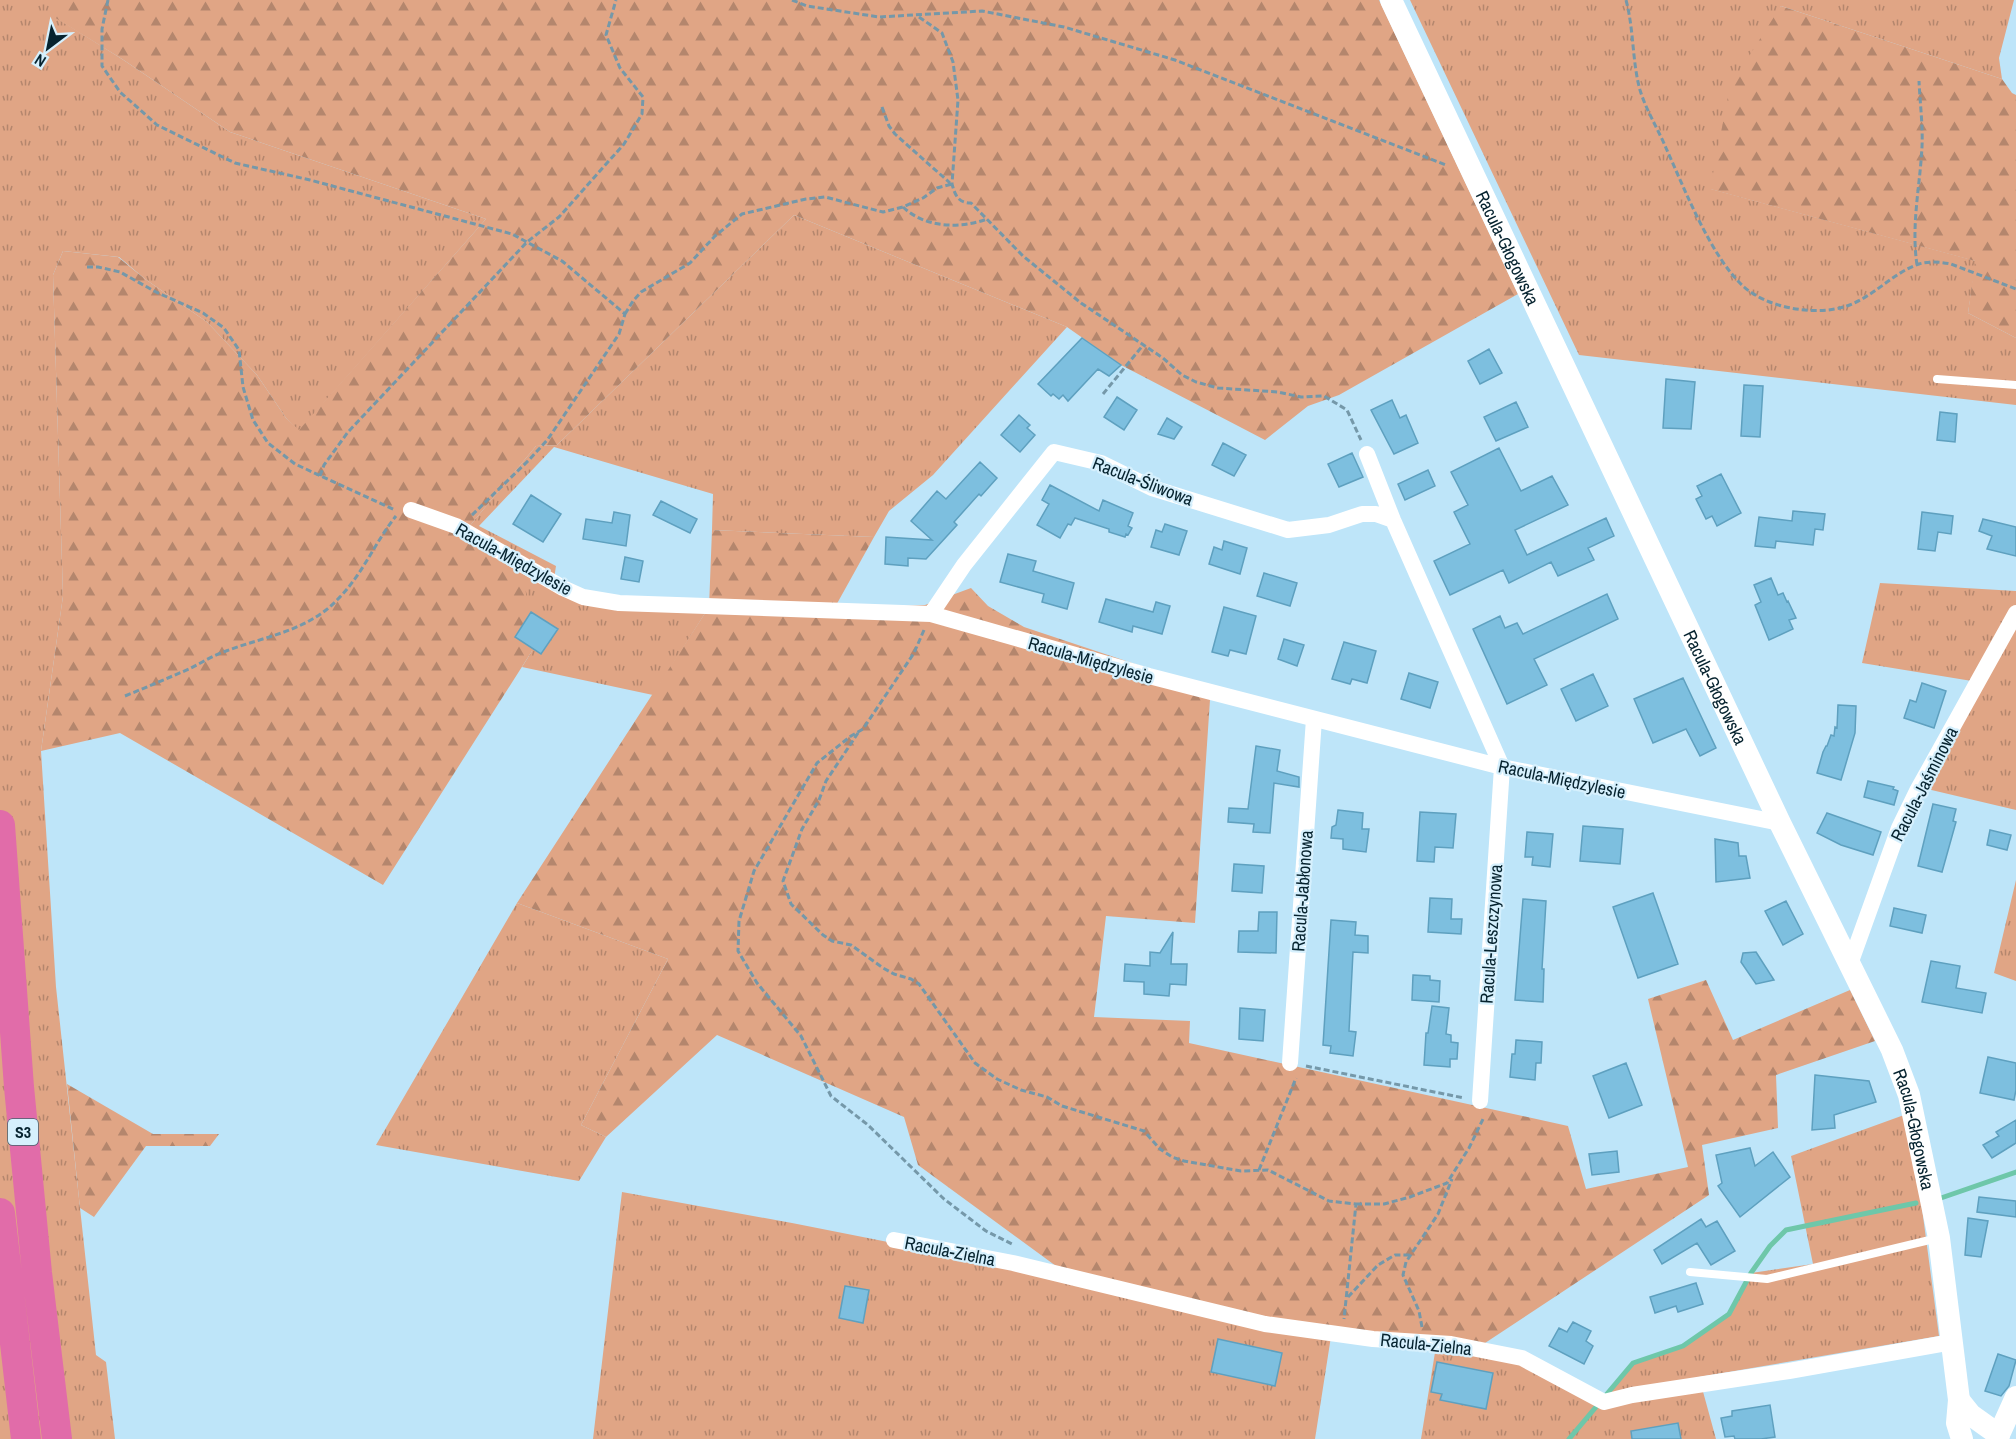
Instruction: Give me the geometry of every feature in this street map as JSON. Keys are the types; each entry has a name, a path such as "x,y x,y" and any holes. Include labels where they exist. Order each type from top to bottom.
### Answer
{"highway":[{"name":"S3","path":"0,825 19,1087 37,1273 57,1439"},
{"path":"0,1213 26,1439"}],"street":[{"name":"Racula-Głogowska","path":"1390,0 1780,823 1892,1050 1909,1095 1939,1238 1959,1400 1957,1423 1962,1439"},
{"name":"Racula-Śliwowa","path":"931,614 964,565 1054,452 1101,463 1152,488 1288,530 1329,525 1362,514 1376,514 1393,520"},
{"path":"1367,454 1393,520 1502,767"},
{"name":"Racula-Międzylesie","path":"411,510 456,526 563,588 583,597 606,601 931,614 1149,676 1502,767 1780,823"},
{"name":"Racula-Jaśminowa","path":"1851,964 1899,828 1917,791 2016,613"},
{"name":"Racula-Jabłonowa","path":"1294,1064 1314,719"},
{"name":"Racula-Leszczynowa","path":"1480,1101 1502,767"},
{"name":"Racula-Zielna","path":"894,1240 1013,1263 1265,1324 1342,1335 1451,1344 1522,1358 1599,1399 1790,1371 1952,1342"},
{"path":"1959,1400 1971,1415 1998,1437 2014,1406"}],"lane":[{"path":"1937,379 2016,385"},
{"path":"1690,1272 1767,1279 1939,1238"}],"path":[{"path":"108,0 102,29 102,66 120,92 156,125 235,163 310,180 512,234 562,261 625,314"},
{"path":"320,476 324,465 348,432 526,242 559,217 624,144 642,114 643,97 621,68 606,35 616,0"},
{"path":"792,0 807,6 879,17 982,11 1064,27 1176,60 1473,176"},
{"path":"1626,0 1634,66 1646,106 1696,213 1717,252 1745,288 1761,298 1799,310 1836,309 1861,301 1917,265 1926,262 1951,264 2016,289"},
{"path":"918,16 942,33 952,62 958,100 952,184 954,195 963,203 971,203 1023,256 1081,303 1144,344 1182,375 1196,382 1218,388 1278,392 1301,397 1324,396 1347,410 1367,454"},
{"path":"1917,265 1914,240 1917,183 1922,146 1919,81"},
{"path":"882,107 889,126 896,134 946,182 952,184"},
{"path":"456,526 476,512 548,440 619,334 625,314 641,292 690,263 715,236 742,214 806,199 825,197 883,212 903,207 923,198 937,188 952,184"},
{"path":"903,207 912,217 937,223 972,224 987,219"},
{"path":"87,267 120,272 156,292 203,313 224,328 239,350 243,387 253,420 268,443 295,464 320,476 391,509 411,510"},
{"path":"1102,394 1144,344"},
{"path":"126,696 226,651 280,634 321,614 338,600 360,574 387,527 396,516 411,510"},
{"path":"931,614 914,653 826,781 819,800 802,829 783,881 791,904 798,912 832,941 851,945 883,968 920,984 975,1063 987,1073 1021,1090 1047,1097 1062,1106 1144,1131 1160,1149 1172,1157 1214,1168 1241,1171 1268,1170 1329,1201 1356,1204 1384,1204 1410,1197 1447,1183 1454,1174"},
{"path":"858,734 851,736 817,763 754,870 739,921 738,951 757,983 801,1036 831,1096 868,1125 944,1199 986,1231 1020,1248"},
{"path":"1259,1170 1294,1086 1294,1064 1480,1101 1485,1109 1485,1115 1454,1174 1438,1214 1406,1262 1403,1275 1419,1311 1422,1327 1419,1341"},
{"path":"1342,1335 1348,1297 1350,1247 1356,1204"},
{"path":"1348,1297 1378,1265 1395,1255 1410,1255"}],"green space":[{"path":"0,0 55,0 55,17 230,132 486,219 299,431 286,418 257,375 207,322 145,279 119,257 63,251 53,275 63,596 41,751 56,987 96,1355 106,1362 115,1439 0,1439"},
{"path":"55,0 1379,0 1518,294 1339,395 1308,406 1265,440 1121,365 1067,327 794,215 557,445 536,446 468,528 523,565 532,651 383,885 120,733 41,751 63,596 53,275 63,251 118,257 145,279 207,322 257,375 286,418 299,430 486,219 230,132 122,59 54,17"},
{"path":"1410,0 2014,0 1999,58 2002,79 1781,6 1711,189 1976,261 1968,313 2016,338 2016,405 1579,355"},
{"path":"1781,6 2002,79 2016,95 2016,338 1968,313 1975,261 1710,189 1730,86"},
{"path":"794,215 1067,327 933,475 889,511 874,537 712,530 713,494 554,447 479,526 556,566 554,579 589,597 709,607 653,695 522,667 532,651 468,528 536,446 557,445"},
{"path":"712,530 874,537 834,609 925,605 971,588 988,606 1024,627 1159,672 1211,685 1195,923 1106,916 1094,1017 1190,1021 1189,1043 1568,1126 1586,1189 1688,1167 1648,999 1706,980 1733,1040 1850,990 1875,1041 1776,1075 1778,1128 1702,1145 1709,1195 1482,1345 1332,1330 1071,1277 918,1165 904,1117 717,1035 606,1137 581,1125 668,959 517,903 709,607"},
{"path":"1880,583 2016,591 2016,810 1923,788 1978,682 1862,663"},
{"path":"2016,880 2016,981 1994,973"},
{"path":"517,903 668,959 581,1125 606,1137 579,1181 376,1145"},
{"path":"67,1084 153,1134 219,1134 210,1146 146,1146 94,1217 80,1208"},
{"path":"1904,1115 1917,1171 1939,1336 1699,1377 1716,1439 1421,1439 1437,1340 1482,1345 1602,1399 1633,1363 1683,1346 1729,1314 1751,1273 1813,1264 1791,1156"},
{"path":"622,1192 792,1223 1332,1330 1315,1439 593,1439"}],"building":[{"path":"1082,338 1121,365 1109,376 1098,369 1068,401 1063,395 1059,399 1053,394 1051,396 1038,384"},
{"path":"1489,349 1502,373 1480,384 1468,361"},
{"path":"1666,379 1695,382 1691,429 1663,428"},
{"path":"1744,385 1763,386 1760,437 1741,436"},
{"path":"1117,397 1137,410 1124,430 1104,417"},
{"path":"1392,400 1400,418 1406,415 1418,443 1394,454 1371,410"},
{"path":"1516,402 1528,427 1496,441 1484,417"},
{"path":"1940,412 1957,414 1955,442 1937,440"},
{"path":"1019,415 1030,425 1027,428 1035,435 1020,452 1001,435"},
{"path":"1167,418 1182,427 1174,439 1158,434"},
{"path":"1223,443 1246,455 1234,476 1212,465"},
{"path":"1499,448 1521,491 1552,476 1568,505 1515,530 1527,555 1606,518 1614,536 1588,548 1594,560 1558,576 1551,562 1509,583 1503,570 1450,595 1434,561 1470,544 1454,512 1468,505 1451,472"},
{"path":"1352,453 1363,477 1339,487 1328,464"},
{"path":"980,462 997,478 954,522 957,525 926,559 908,558 908,566 885,564 886,537 932,540 911,521 937,491 946,499"},
{"path":"1428,470 1435,486 1405,500 1398,484"},
{"path":"1721,474 1741,513 1717,526 1712,516 1706,519 1696,499 1702,496 1697,486"},
{"path":"1050,485 1099,511 1103,500 1133,513 1128,526 1132,528 1128,535 1126,534 1125,537 1109,532 1109,529 1075,518 1071,525 1068,524 1060,538 1037,525 1049,504 1042,500"},
{"path":"531,495 561,514 543,542 513,524"},
{"path":"661,501 697,519 690,533 653,515"},
{"path":"1793,511 1825,514 1823,530 1815,529 1813,545 1776,541 1775,548 1755,546 1759,517 1792,521"},
{"path":"614,512 630,515 626,546 583,539 586,519 612,523"},
{"path":"1922,512 1953,516 1951,534 1938,532 1935,551 1918,549"},
{"path":"1983,519 2016,527 2016,556 1987,549 1992,536 1979,531"},
{"path":"1165,524 1187,531 1179,555 1151,547 1156,530 1162,532"},
{"path":"1224,541 1247,548 1240,574 1209,564 1214,547 1222,550"},
{"path":"1008,554 1036,561 1033,571 1074,583 1067,609 1042,602 1044,594 1000,582"},
{"path":"625,557 643,561 639,582 621,579"},
{"path":"1264,573 1297,583 1290,606 1257,596"},
{"path":"1771,578 1778,595 1783,593 1796,618 1789,620 1793,629 1769,640 1755,605 1761,602 1754,585"},
{"path":"1607,594 1618,619 1534,659 1547,685 1507,704 1473,629 1500,616 1505,628 1517,623 1523,634"},
{"path":"1106,599 1153,612 1156,602 1170,606 1162,634 1133,626 1132,632 1099,622"},
{"path":"1224,607 1256,616 1246,654 1230,650 1228,656 1212,652"},
{"path":"531,612 558,629 541,654 515,637"},
{"path":"1284,639 1304,645 1297,666 1278,659"},
{"path":"1344,642 1376,651 1367,683 1352,679 1350,684 1332,679"},
{"path":"1409,673 1438,682 1430,708 1401,699"},
{"path":"1593,674 1608,706 1576,721 1561,689"},
{"path":"1683,678 1716,748 1700,756 1686,729 1653,743 1634,699"},
{"path":"1922,683 1946,691 1934,728 1904,718 1910,700 1916,702"},
{"path":"1838,705 1856,706 1855,733 1841,780 1817,773 1823,752 1831,735 1834,736 1835,727 1837,728"},
{"path":"1256,746 1280,750 1277,771 1299,777 1299,787 1274,783 1270,833 1253,832 1254,824 1228,822 1229,808 1248,809"},
{"path":"1868,781 1894,787 1893,789 1898,791 1894,805 1864,797"},
{"path":"1933,804 1956,809 1953,821 1956,822 1942,872 1918,866"},
{"path":"1338,810 1363,813 1362,829 1369,829 1366,852 1343,849 1343,839 1331,838"},
{"path":"1420,812 1456,814 1453,848 1435,847 1434,862 1417,861"},
{"path":"1827,813 1881,832 1873,855 1841,845 1817,833"},
{"path":"1583,826 1623,829 1620,864 1580,861"},
{"path":"1990,830 2011,835 2007,850 1987,845"},
{"path":"1527,832 1553,834 1550,867 1532,865 1533,857 1525,857"},
{"path":"1715,839 1738,843 1739,856 1746,856 1750,878 1716,882"},
{"path":"1234,864 1264,866 1262,893 1232,891"},
{"path":"1653,893 1678,964 1638,978 1613,907"},
{"path":"1430,898 1452,899 1451,919 1462,919 1461,934 1428,932"},
{"path":"1523,899 1546,901 1542,969 1544,969 1543,1002 1515,1000"},
{"path":"1786,901 1803,934 1783,945 1765,911"},
{"path":"1894,908 1926,915 1922,933 1890,926"},
{"path":"1259,912 1277,912 1276,953 1238,952 1239,931 1258,931"},
{"path":"1331,920 1356,922 1355,935 1368,936 1368,953 1353,952 1349,1031 1356,1032 1353,1056 1330,1053 1331,1046 1323,1045"},
{"path":"1173,932 1171,964 1187,964 1186,985 1170,984 1169,996 1144,994 1144,982 1124,981 1125,964 1150,966 1150,952 1160,953"},
{"path":"1756,952 1774,980 1756,984 1741,962 1743,953"},
{"path":"1931,961 1960,966 1956,988 1986,993 1982,1013 1922,1002"},
{"path":"1413,975 1430,976 1430,980 1440,981 1439,1002 1412,1000"},
{"path":"1432,1006 1449,1008 1446,1034 1451,1035 1451,1042 1458,1043 1457,1059 1450,1059 1450,1067 1424,1065 1426,1033 1428,1033"},
{"path":"1240,1008 1265,1010 1263,1041 1239,1039"},
{"path":"1516,1040 1542,1042 1541,1063 1536,1063 1535,1080 1510,1077"},
{"path":"1988,1057 2016,1063 2014,1100 1980,1093"},
{"path":"1626,1063 1642,1105 1609,1118 1593,1076"},
{"path":"1815,1075 1869,1081 1876,1102 1834,1115 1835,1128 1812,1130"},
{"path":"2016,1120 2016,1143 1992,1158 1983,1145 1999,1136 1996,1132"},
{"path":"1750,1148 1755,1166 1773,1152 1790,1177 1740,1217 1718,1186 1722,1183 1716,1155"},
{"path":"1617,1151 1619,1172 1592,1175 1589,1154"},
{"path":"1979,1197 2016,1201 2016,1217 1977,1212"},
{"path":"1968,1218 1988,1221 1981,1257 1965,1255"},
{"path":"1701,1219 1706,1227 1717,1221 1735,1251 1711,1265 1697,1243 1662,1264 1654,1250"},
{"path":"1696,1283 1703,1304 1678,1312 1676,1306 1655,1313 1650,1297"},
{"path":"845,1286 869,1290 863,1323 839,1318"},
{"path":"1573,1322 1591,1331 1586,1341 1593,1346 1584,1364 1549,1346 1559,1328 1567,1332"},
{"path":"1218,1339 1282,1353 1275,1386 1211,1372"},
{"path":"1998,1354 2016,1360 2009,1386 2001,1396 1985,1391"},
{"path":"1437,1362 1493,1373 1486,1409 1440,1400 1442,1394 1431,1392"},
{"path":"1770,1405 1775,1437 1735,1439 1734,1436 1725,1437 1721,1418 1732,1416 1732,1411"},
{"path":"1678,1423 1681,1439 1632,1439 1631,1431"}],"waterway":[{"path":"1941,1198 2016,1172"},
{"path":"1569,1439 1633,1363 1683,1346 1729,1314 1751,1273 1770,1246 1786,1230 1916,1203"}]}
